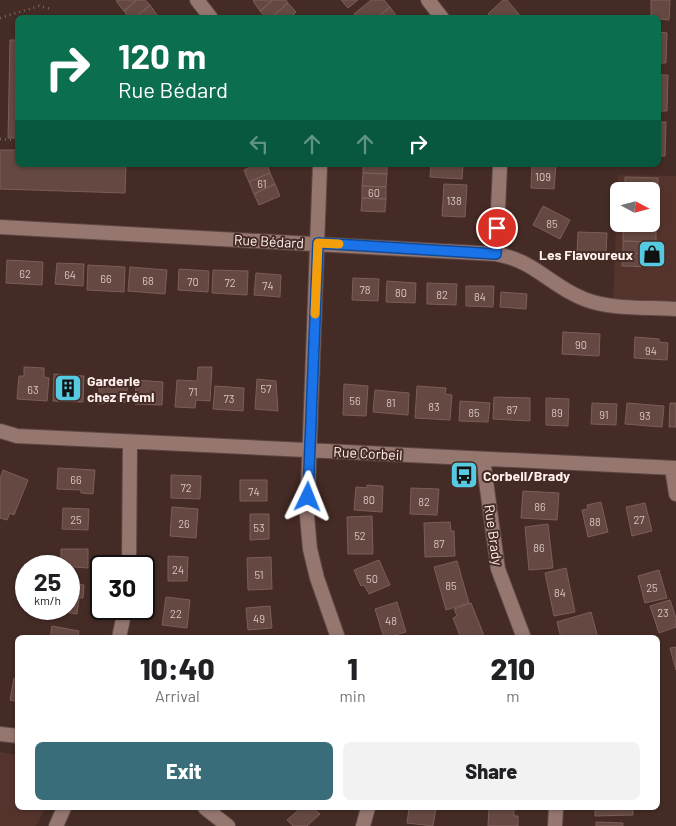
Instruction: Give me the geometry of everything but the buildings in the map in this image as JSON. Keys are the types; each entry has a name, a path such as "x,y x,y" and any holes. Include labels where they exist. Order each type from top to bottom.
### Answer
{"street":[{"path":"197,0 209,15"},
{"path":"428,0 440,15"},
{"path":"320,167 307,516 310,549 317,578 337,635"},
{"path":"496,254 500,167"},
{"name":"Rue Bédard","path":"0,227 496,254 514,257 530,265 584,300 607,304 676,309"},
{"name":"Rue Corbeil","path":"0,431 17,436 674,468"},
{"path":"129,555 130,442"},
{"name":"Rue Brady","path":"483,459 498,569 523,635"},
{"path":"674,468 676,494"},
{"path":"120,635 122,620"},
{"path":"0,734 15,736"},
{"path":"56,826 63,810"},
{"path":"208,810 228,826"},
{"path":"363,826 367,810"},
{"path":"555,826 556,810"}],"path":[{"path":"0,18 39,6 51,9"},
{"path":"0,139 13,140"}],"shaded area":[{"path":"618,175 676,176 676,309 613,305 616,232 660,232 660,182 618,182"},
{"path":"0,752 15,755 15,810 44,810 36,826 0,826"}],"slow traffic":[{"path":"315,314 318,243 339,244"}],"place":[{"name":"Les Flavoureux","path":"652,254"},
{"name":"Garderie chez Frémi","path":"68,388"},
{"name":"Corbeil/Brady","path":"464,475"}],"route":[{"path":"308,497 318,243 496,254 497,228"}]}
